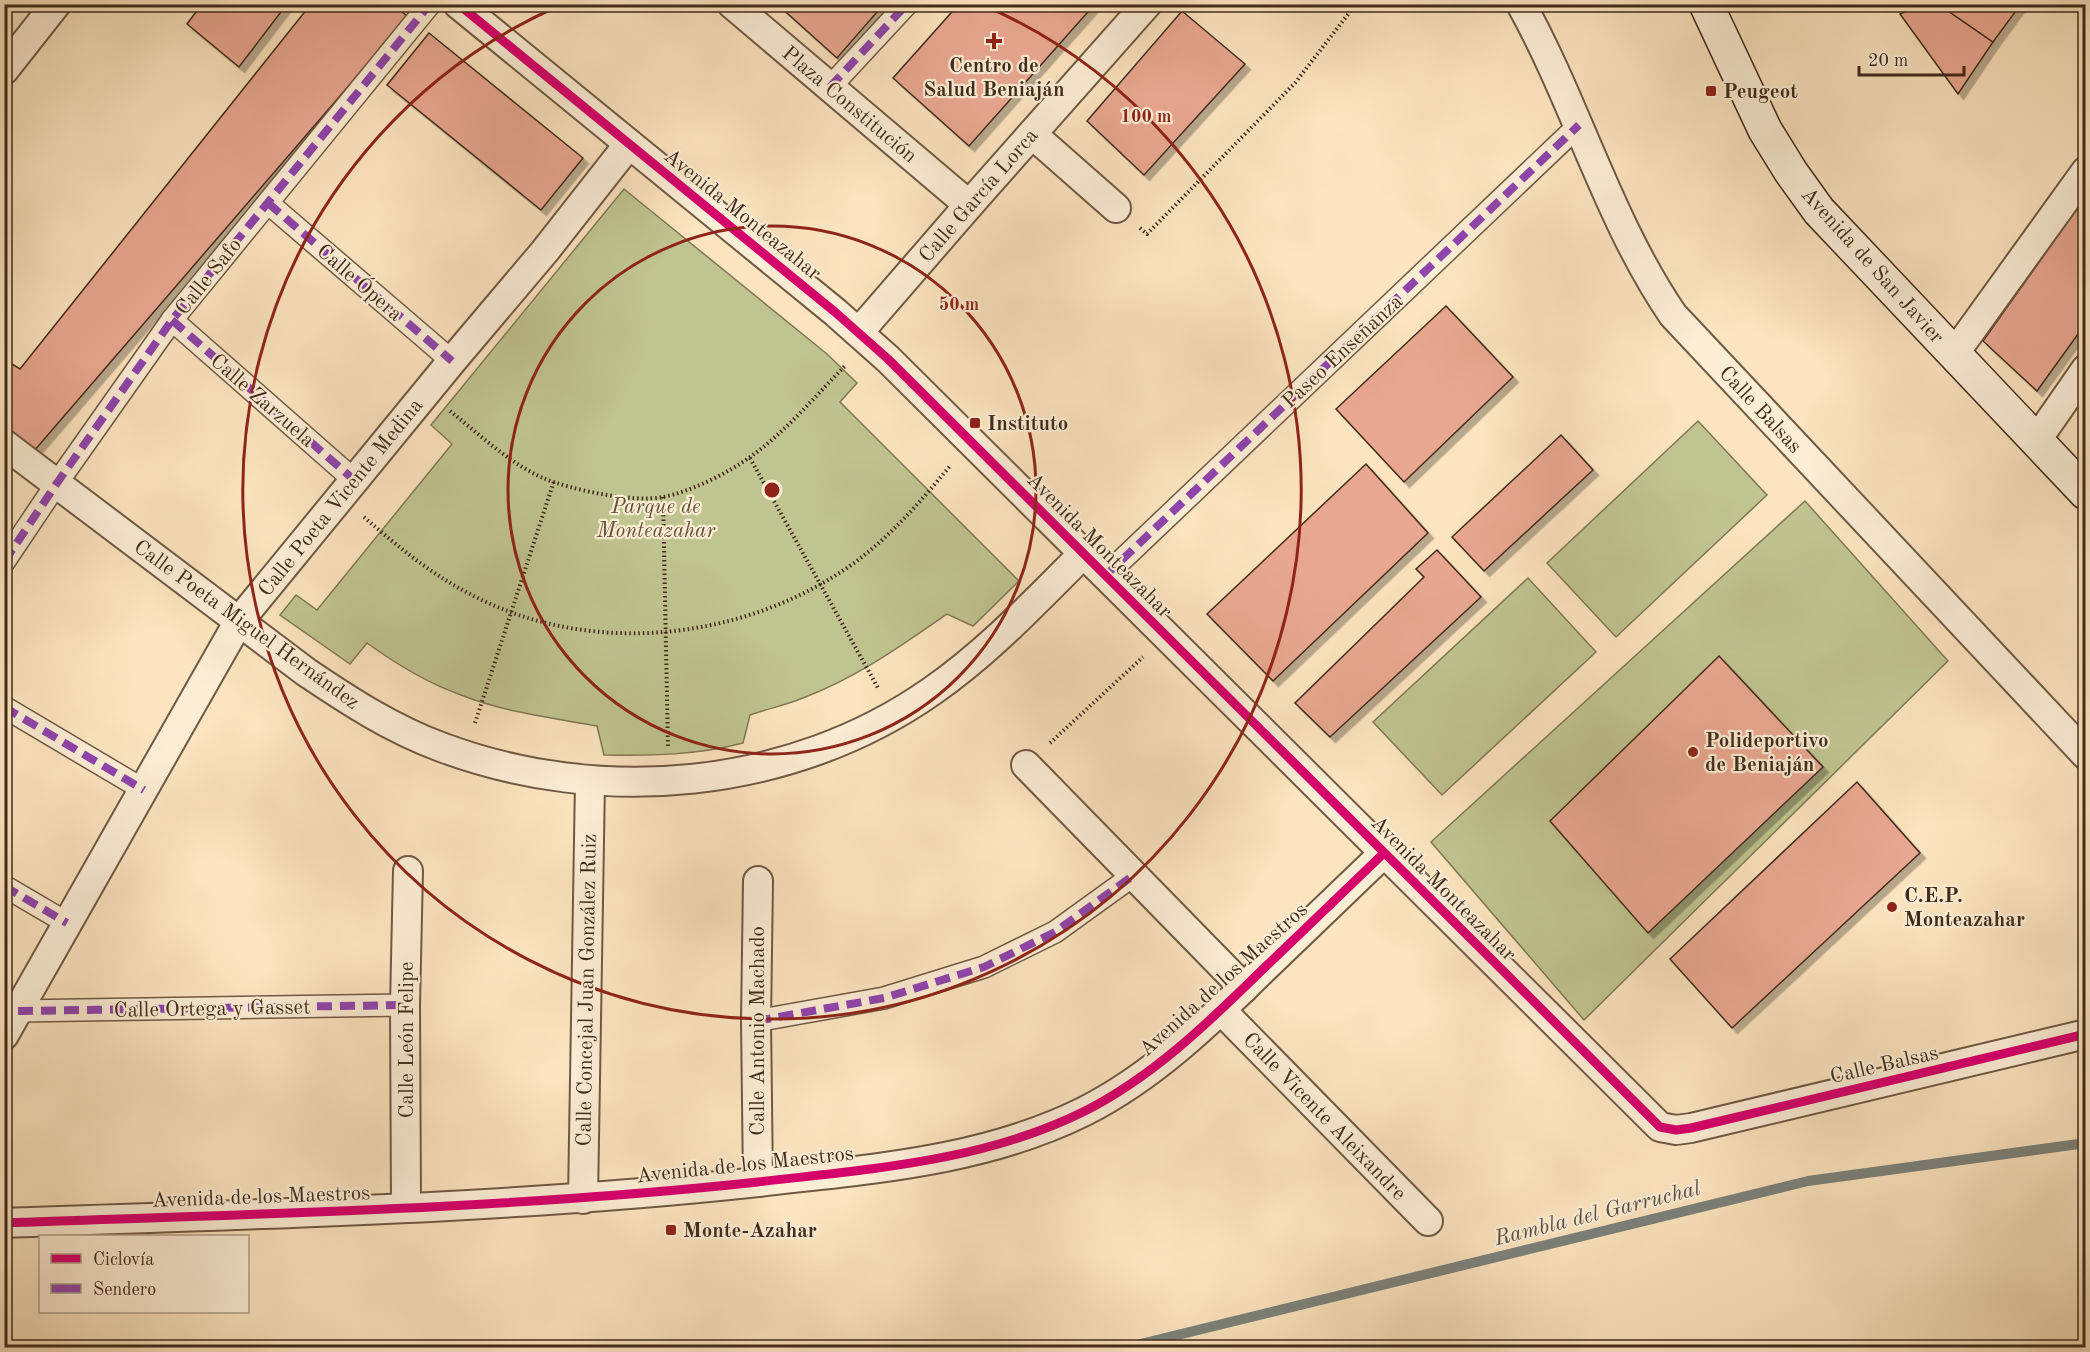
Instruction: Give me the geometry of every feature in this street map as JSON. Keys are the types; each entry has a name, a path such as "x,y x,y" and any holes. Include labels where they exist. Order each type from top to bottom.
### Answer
{"main road":[{"name":"Avenida de San Javier","path":"1706,4 1765,130 1819,211 2085,492"}],"street":[{"path":"4,70 56,4"},
{"name":"Calle Safo","path":"4,562 172,320 430,4"},
{"name":"Avenida Monteazahar","path":"458,4 864,337 1647,1116 1660,1127 1676,1130 1691,1128"},
{"name":"Plaza Constitución","path":"732,4 969,204"},
{"path":"830,87 907,4"},
{"name":"Calle García Lorca","path":"864,337 969,204 1147,4"},
{"name":"Calle Balsas","path":"1521,4 1542,43 1650,282 1673,315 2085,755"},
{"name":"Paseo Enseñanza","path":"1105,576 1579,126"},
{"path":"1032,134 1116,208"},
{"name":"Calle Poeta Vicente Medina","path":"11,1023 239,621 545,251 629,144"},
{"path":"1954,354 2085,171"},
{"name":"Calle Ópera","path":"268,203 452,361"},
{"name":"Calle Zarzuela","path":"172,320 347,488"},
{"path":"2036,441 2085,369"},
{"name":"Calle Poeta Miguel Hernández","path":"4,444 306,672 349,701 393,726 441,747 489,763 539,774 590,781 669,781 743,771 792,759 840,741 893,715 971,662 1010,628 1083,554"},
{"path":"4,707 144,790"},
{"path":"1026,765 1244,988"},
{"name":"Calle Concejal Juan González Ruiz","path":"583,1199 590,781"},
{"name":"Avenida de los Maestros","path":"4,1223 406,1208 670,1192 933,1160 1024,1137 1062,1122 1118,1092 1146,1073 1221,1010 1383,853"},
{"name":"Calle León Felipe","path":"406,1208 405,1005 408,871"},
{"path":"756,1021 884,998 984,967 1055,932 1134,875"},
{"name":"Calle Antonio Machado","path":"758,881 756,1021 758,1182"},
{"path":"4,885 68,923"},
{"name":"Calle Ortega y Gasset","path":"11,1023 405,1005"},
{"name":"Calle Vicente Aleixandre","path":"1221,1010 1428,1221"},
{"name":"Calle Balsas","path":"1691,1128 2085,1034"}],"path":[{"path":"1116,208 1147,234 1295,83 1356,4"},
{"path":"427,391 506,455 541,477 568,487 629,498 663,497 696,486 750,458 784,428 864,337"},
{"path":"347,488 397,546 433,573 471,595 512,612 556,625 601,632 645,634 690,630 734,621 776,606 820,585 854,563 889,534 971,442"},
{"path":"750,458 893,715"},
{"path":"465,755 554,482"},
{"path":"663,497 669,781"},
{"path":"1026,765 1166,636"}],"green space":[{"name":"Parque de Monteazahar","path":"624,189 827,354 857,383 840,402 1019,581 973,626 947,614 895,649 841,681 797,700 750,715 743,743 709,750 657,755 604,755 597,726 511,710 477,701 436,685 367,643 350,664 280,615 296,595 317,610 452,444 431,425"},
{"path":"1698,421 1767,495 1616,637 1547,563"},
{"name":"Polideportivo de Beniaján","path":"1805,501 1948,661 1584,1020 1431,842"},
{"path":"1528,578 1596,652 1442,795 1373,722"}],"building":[{"path":"202,4 287,4 239,67 187,24"},
{"path":"311,4 393,4 408,17 34,451 4,429 4,359 20,369"},
{"path":"777,4 884,4 837,58"},
{"name":"Centro de Salud Beniaján","path":"959,4 1095,4 969,146 893,78"},
{"path":"1920,4 1938,4 1993,42 1958,94 1900,14"},
{"path":"1938,4 2021,4 1993,42"},
{"path":"1182,11 1245,64 1144,175 1087,121"},
{"path":"429,33 583,158 541,210 387,85"},
{"path":"2086,196 2086,323 2037,391 1983,341"},
{"path":"1446,306 1513,377 1404,482 1336,409"},
{"path":"1561,435 1593,470 1484,571 1452,537"},
{"path":"1366,464 1428,533 1273,681 1207,614"},
{"path":"1437,550 1481,597 1330,737 1295,703 1424,577 1416,569"},
{"path":"1719,656 1823,767 1648,933 1550,821"},
{"path":"1857,782 1920,853 1732,1028 1670,959"}],"waterway":[{"name":"Rambla del Garruchal","path":"1124,1348 1808,1181 2086,1143"}],"marked path":[{"path":"4,562 172,320 430,4"},
{"path":"830,87 907,4"},
{"path":"1105,576 1579,125"},
{"path":"268,203 452,361"},
{"path":"172,320 354,480"},
{"path":"4,707 144,790"},
{"path":"756,1021 884,998 984,967 1055,932 1134,875"},
{"path":"4,886 67,923"},
{"path":"18,1011 405,1005"}],"cycle path":[{"path":"458,4 835,312 888,359 1660,1127 1676,1130 1691,1128 2086,1034"},
{"path":"4,1223 382,1209 570,1199 758,1182 883,1167 925,1161 1006,1142 1085,1111 1156,1066 1220,1011 1384,853"}],"place":[{"name":"Centro de Salud Beniaján","path":"994,41"},
{"name":"Peugeot","path":"1711,91"},
{"name":"Instituto","path":"975,423"},
{"name":"Polideportivo de Beniaján","path":"1693,752"},
{"name":"C.E.P. Monteazahar","path":"1892,907"},
{"name":"Monte-Azahar","path":"671,1230"}]}
